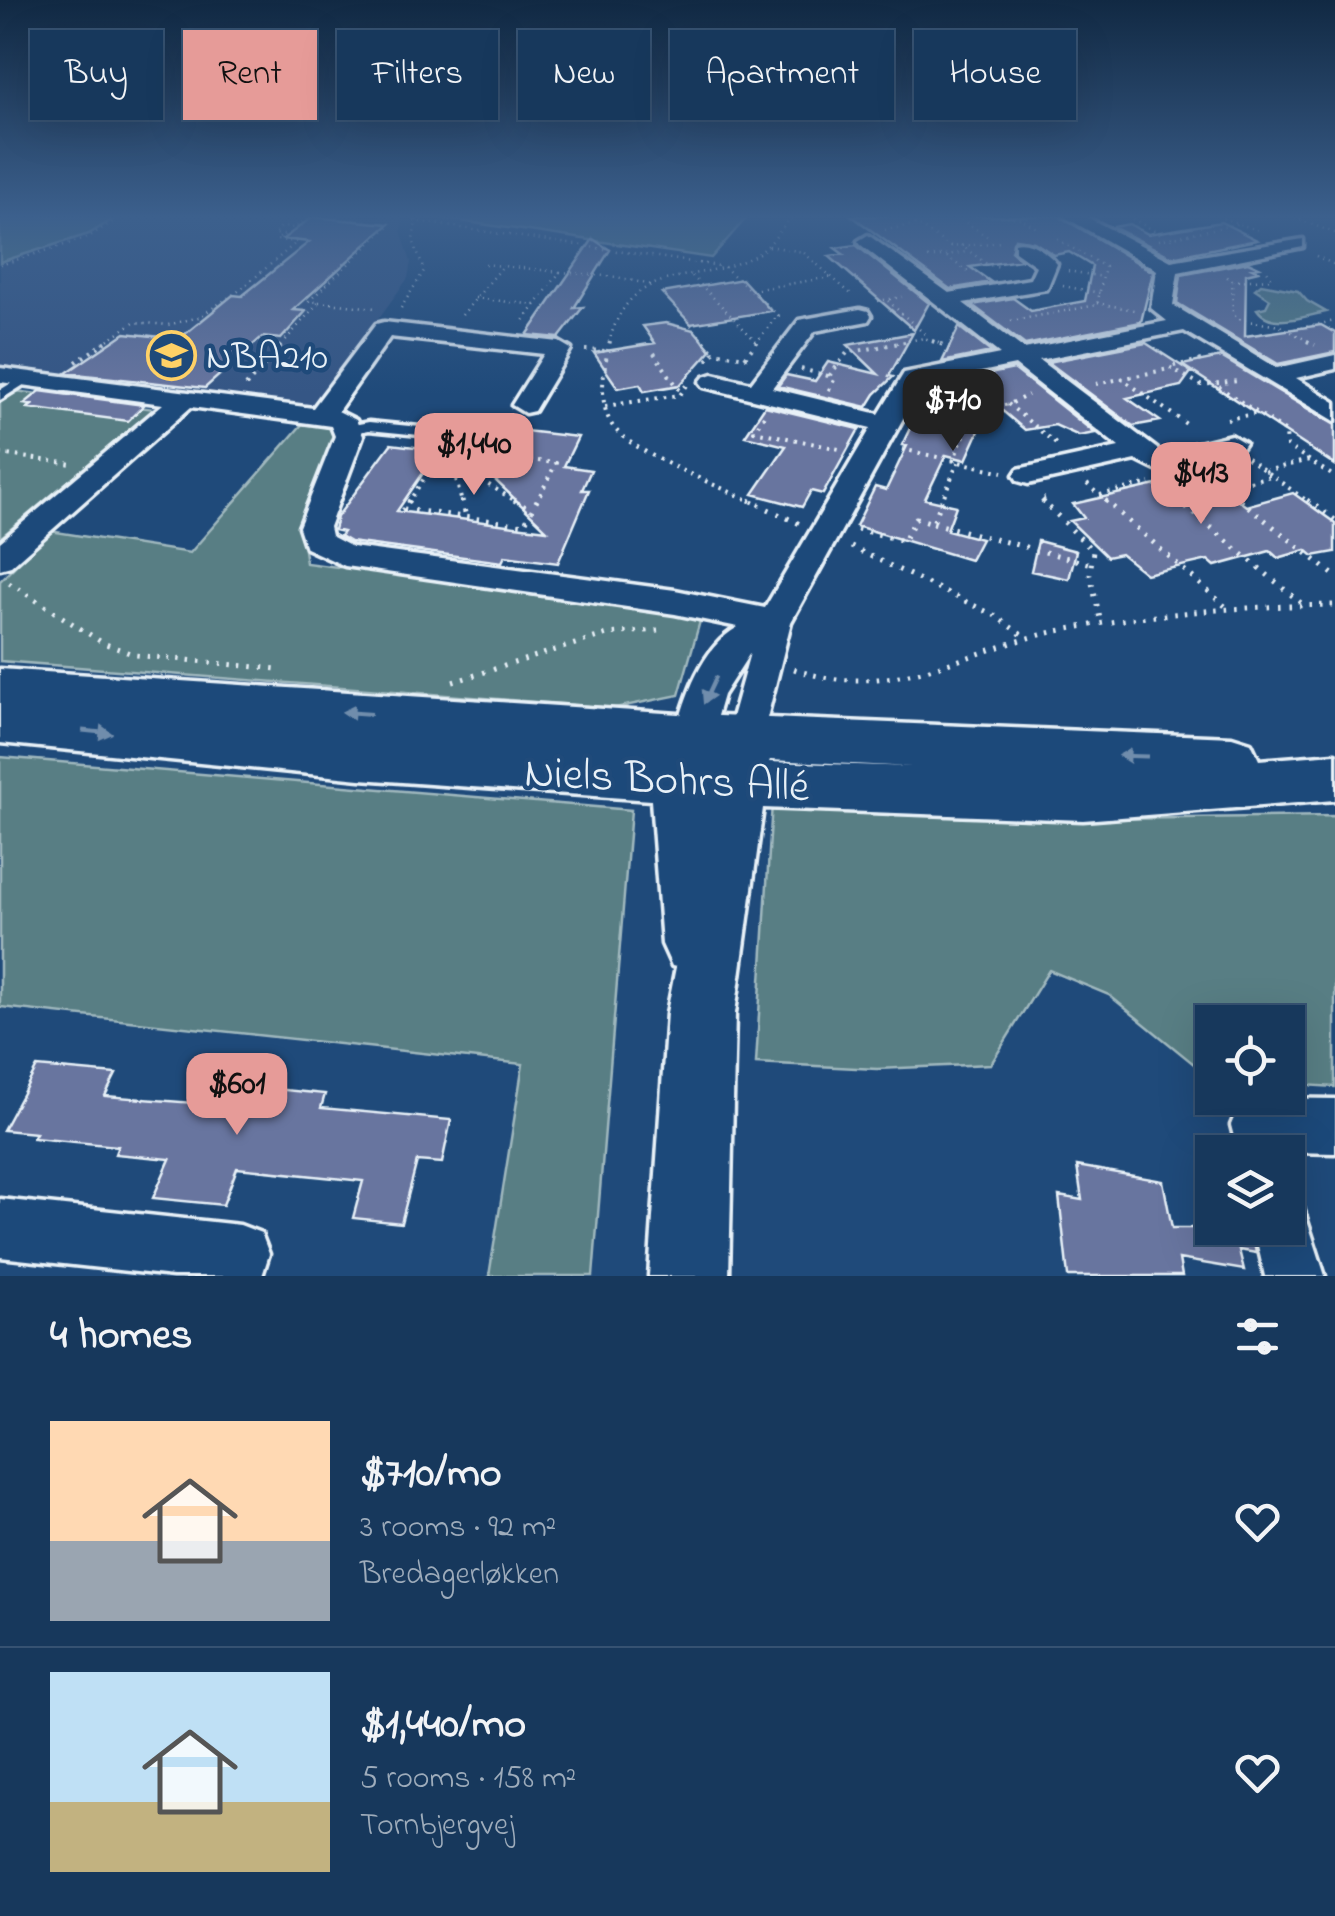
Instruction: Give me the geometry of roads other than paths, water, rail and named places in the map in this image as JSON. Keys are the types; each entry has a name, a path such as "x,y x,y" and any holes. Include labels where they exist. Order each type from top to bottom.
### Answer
{"street":[{"path":"913,276 1062,390 1132,452 1156,462 1228,443"},
{"path":"944,300 1037,276"},
{"path":"1167,276 1162,308 1335,413"},
{"path":"766,395 807,325 860,309"},
{"path":"688,1276 700,1013 726,844 705,694 751,653 774,622 913,378 1020,357 1177,318"},
{"path":"335,422 391,320 444,336 559,350 524,405"},
{"path":"1272,375 1327,354"},
{"path":"25,378 231,403 335,422 349,436 314,527 317,541 344,556 674,602 774,622"},
{"path":"713,382 821,406 875,440"},
{"path":"0,559 186,398"},
{"path":"1028,475 1078,477 1132,452"},
{"path":"714,760 751,704 751,653"},
{"name":"Niels Bohrs Allé","path":"0,688 1083,796 1335,776"},
{"name":"Niels Bohrs Allé","path":"0,723 360,758 714,760"},
{"path":"714,760 994,767 1050,753 1335,765"},
{"path":"1261,1135 1258,1125 1335,1126"},
{"path":"0,1228 240,1254 232,1276"},
{"path":"1287,1245 1295,1276"}],"lane":[{"path":"0,396 25,378"},
{"path":"335,422 440,433"}],"place":[{"name":"NBA210","path":"171,355"}]}
